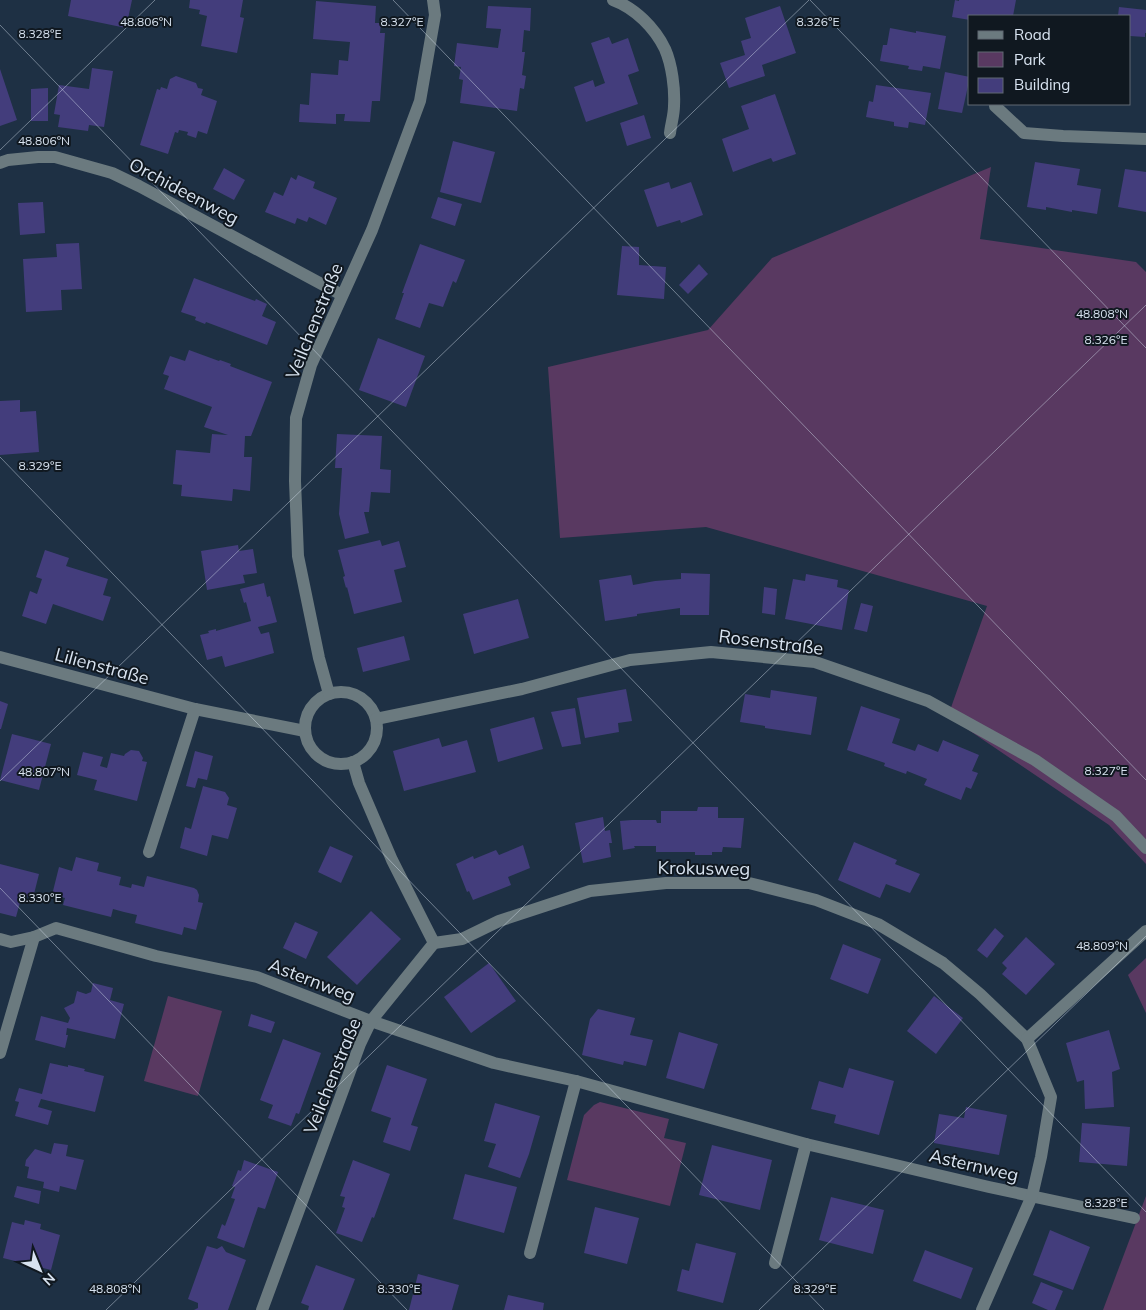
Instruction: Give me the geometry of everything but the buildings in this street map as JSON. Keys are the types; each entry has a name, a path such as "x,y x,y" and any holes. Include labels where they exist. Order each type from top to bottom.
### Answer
{"street":[{"name":"Veilchenstraße","path":"329,694 319,658 298,556 295,481 296,418 311,365 372,230 420,101 434,15 433,0"},
{"path":"613,0 639,15 653,30 665,50 674,80 674,108 670,133"},
{"path":"995,106 1024,132 1063,136 1146,139"},
{"name":"Orchideenweg","path":"0,163 8,160 38,156 55,156 112,173 342,295"},
{"name":"Rosenstraße","path":"376,719 522,689 630,660 711,652 815,662 928,700 1035,760 1116,816 1146,848"},
{"name":"Lilienstraße","path":"0,657 195,709 305,732"},
{"path":"344,692 358,696 370,706 376,719 376,737 368,753 353,762 331,763 313,752 305,732 307,716 316,702 329,694 344,692"},
{"path":"149,852 195,709"},
{"path":"353,762 359,783 392,860 434,943"},
{"name":"Krokusweg","path":"434,943 462,939 498,921 590,891 666,883 749,883 816,900 878,924 943,963 980,994 1027,1039"},
{"name":"Asternweg","path":"0,939 10,942 34,937 56,928 156,956 257,977 371,1021 494,1064 576,1081 806,1144 1134,1218"},
{"path":"982,1310 1032,1196 1041,1157 1050,1097 1027,1039 1146,931"},
{"path":"0,1053 34,937"},
{"name":"Veilchenstraße","path":"262,1310 360,1044 371,1021 434,943"},
{"path":"530,1252 576,1081"},
{"path":"775,1263 806,1144"}],"green space":[{"path":"991,167 980,239 1136,262 1146,272 1146,864 1109,825 948,716 987,606 706,527 560,538 548,367 708,330 772,258"},
{"path":"1146,958 1146,1013 1128,975"},
{"path":"168,996 222,1011 198,1096 144,1081"},
{"path":"600,1102 669,1119 664,1138 686,1143 670,1206 567,1180 584,1115"},
{"path":"1146,1196 1146,1310 1103,1310"}]}
